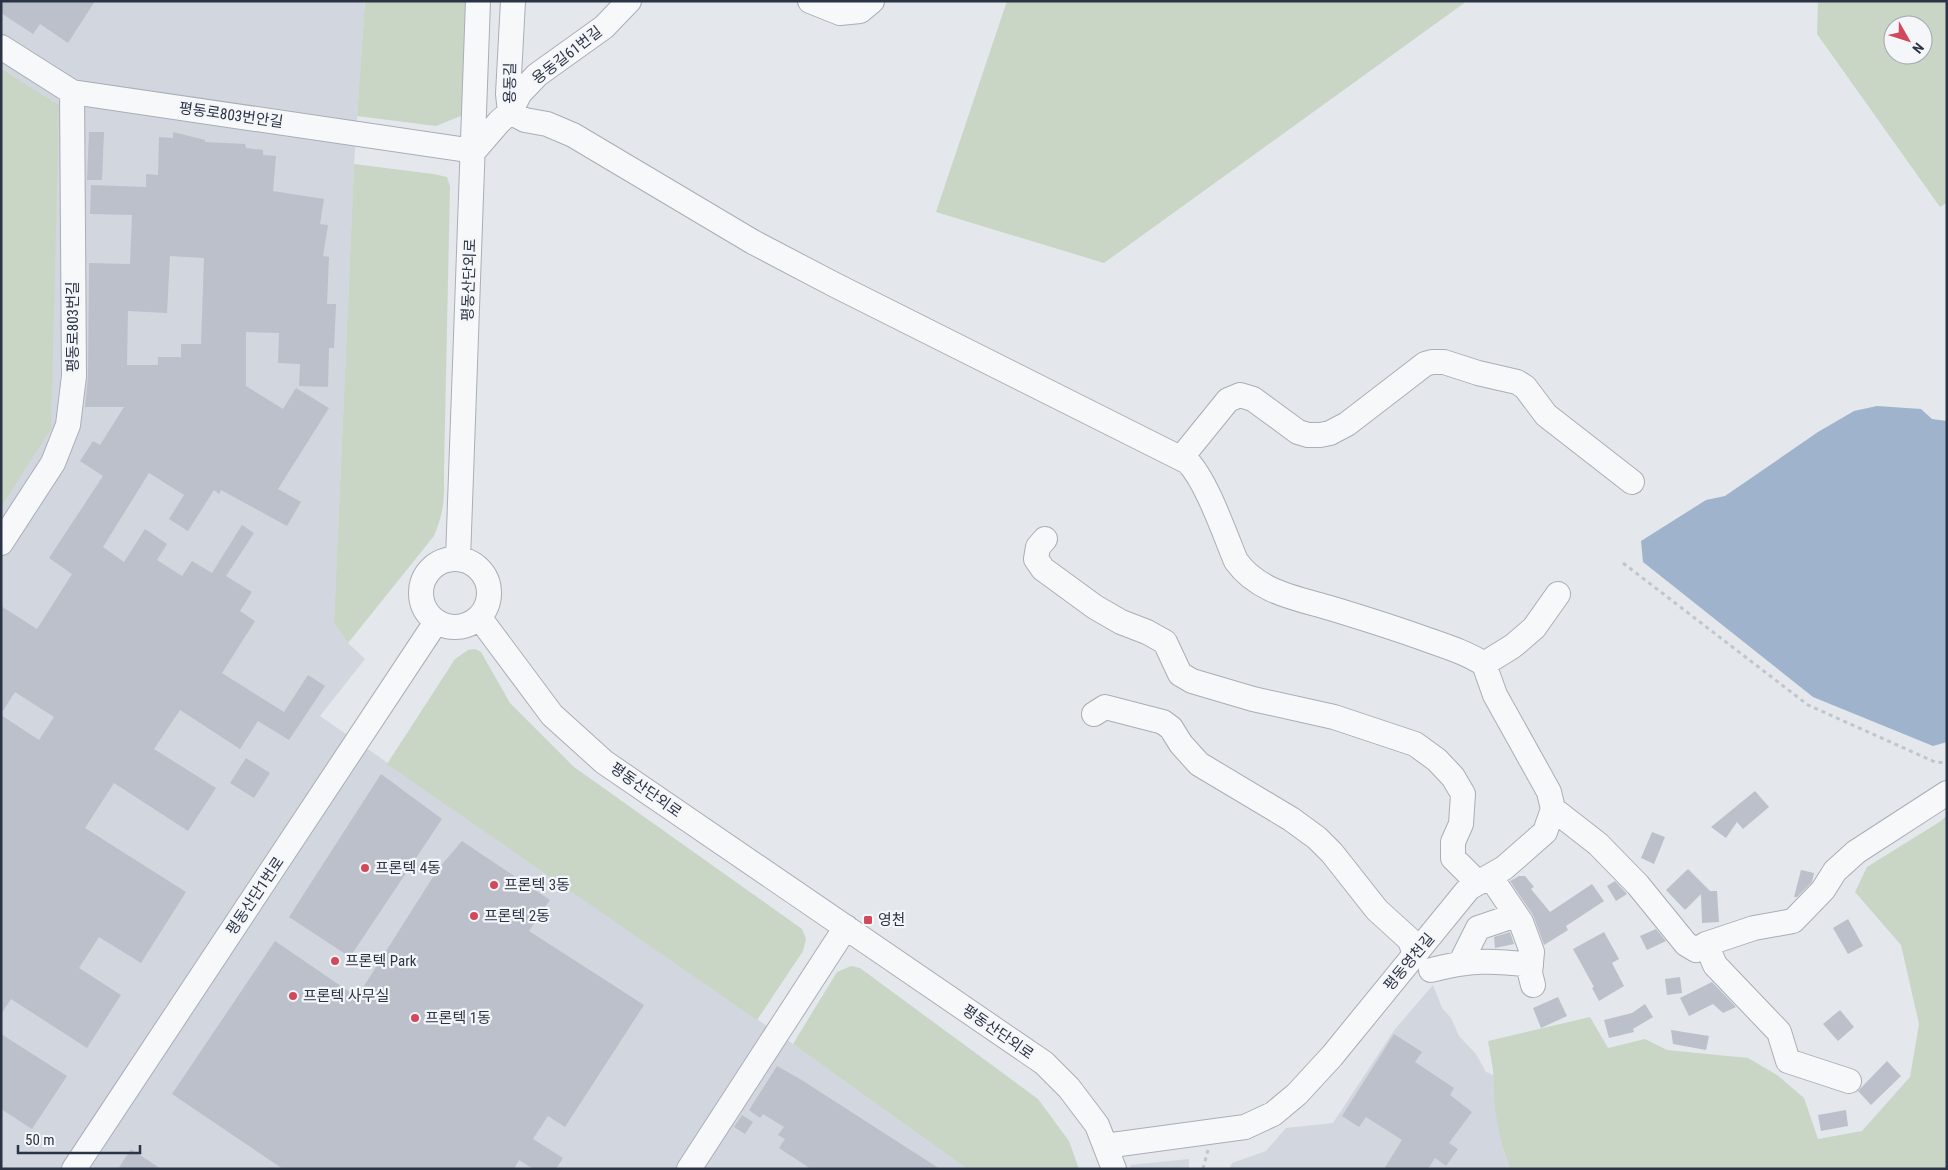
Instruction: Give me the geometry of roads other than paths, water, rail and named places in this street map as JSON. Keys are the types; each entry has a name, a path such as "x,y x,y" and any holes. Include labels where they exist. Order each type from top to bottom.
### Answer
{"street":[{"name":"평동산단외로","path":"458,559 478,1"},
{"name":"용동길","path":"474,151 510,112 508,94 513,1"},
{"name":"용동길61번길","path":"510,112 520,93 537,75 604,27 629,1"},
{"path":"810,1 840,13 860,11 872,1"},
{"name":"평동로803번안길","path":"1,47 72,92 474,151"},
{"name":"평동로803번길","path":"1,543 53,463 68,425 74,376 72,92"},
{"path":"510,112 525,120 547,124 573,135 753,242 844,290 1181,458 1195,469 1236,561 1243,571 1271,590 1388,626 1472,656 1484,664 1495,695 1549,792 1554,809 1598,844 1638,885 1686,944 1696,950 1706,944 1754,928 1794,920 1823,890 1835,871 1856,852 1947,793"},
{"path":"1181,458 1228,400 1240,394 1253,399 1298,432 1308,435 1320,435 1330,433 1346,424 1425,364 1444,362 1516,382 1525,387 1546,415 1632,482"},
{"path":"1045,539 1038,547 1036,559 1043,569 1095,607 1121,622 1147,632 1165,642 1180,674 1192,681 1253,699 1334,717 1366,727 1415,744 1437,760 1453,777 1463,794 1461,824 1453,842 1453,858 1484,880 1521,922 1532,952 1532,975 1498,961 1423,963 1410,940 1377,910 1332,852 1317,838 1284,814 1199,764 1181,744 1171,728 1163,722 1105,707 1094,714"},
{"path":"447,559 469,562 478,568 485,576 489,587 489,598 486,608 479,617 470,624 459,628 447,627 436,622 427,614 422,604 420,592 423,580 429,571 447,559"},
{"path":"1484,664 1513,646 1534,628 1558,594"},
{"name":"평동산단외로","path":"479,617 552,715 604,762 1044,1063 1069,1088 1097,1125 1114,1169"},
{"name":"평동산단1번로","path":"74,1169 436,622"},
{"name":"평동영천길","path":"1106,1146 1245,1127 1273,1114 1297,1094 1423,963 1469,888 1504,868 1545,832 1554,809"},
{"path":"1461,962 1478,928 1516,915"},
{"path":"689,1169 846,927"},
{"path":"1706,944 1714,965 1779,1032 1788,1061 1849,1081"}],"water":[{"path":"1877,406 1921,409 1932,419 1947,421 1947,742 1933,746 1813,697 1643,562 1641,541 1706,500 1725,496 1818,432 1854,411"}],"place":[{"name":"프론텍 4동","path":"365,868"},
{"name":"프론텍 3동","path":"494,885"},
{"name":"프론텍 2동","path":"474,916"},
{"name":"영천","path":"868,920"},
{"name":"프론텍 Park","path":"335,961"},
{"name":"프론텍 사무실","path":"293,996"},
{"name":"프론텍 1동","path":"415,1018"}]}
